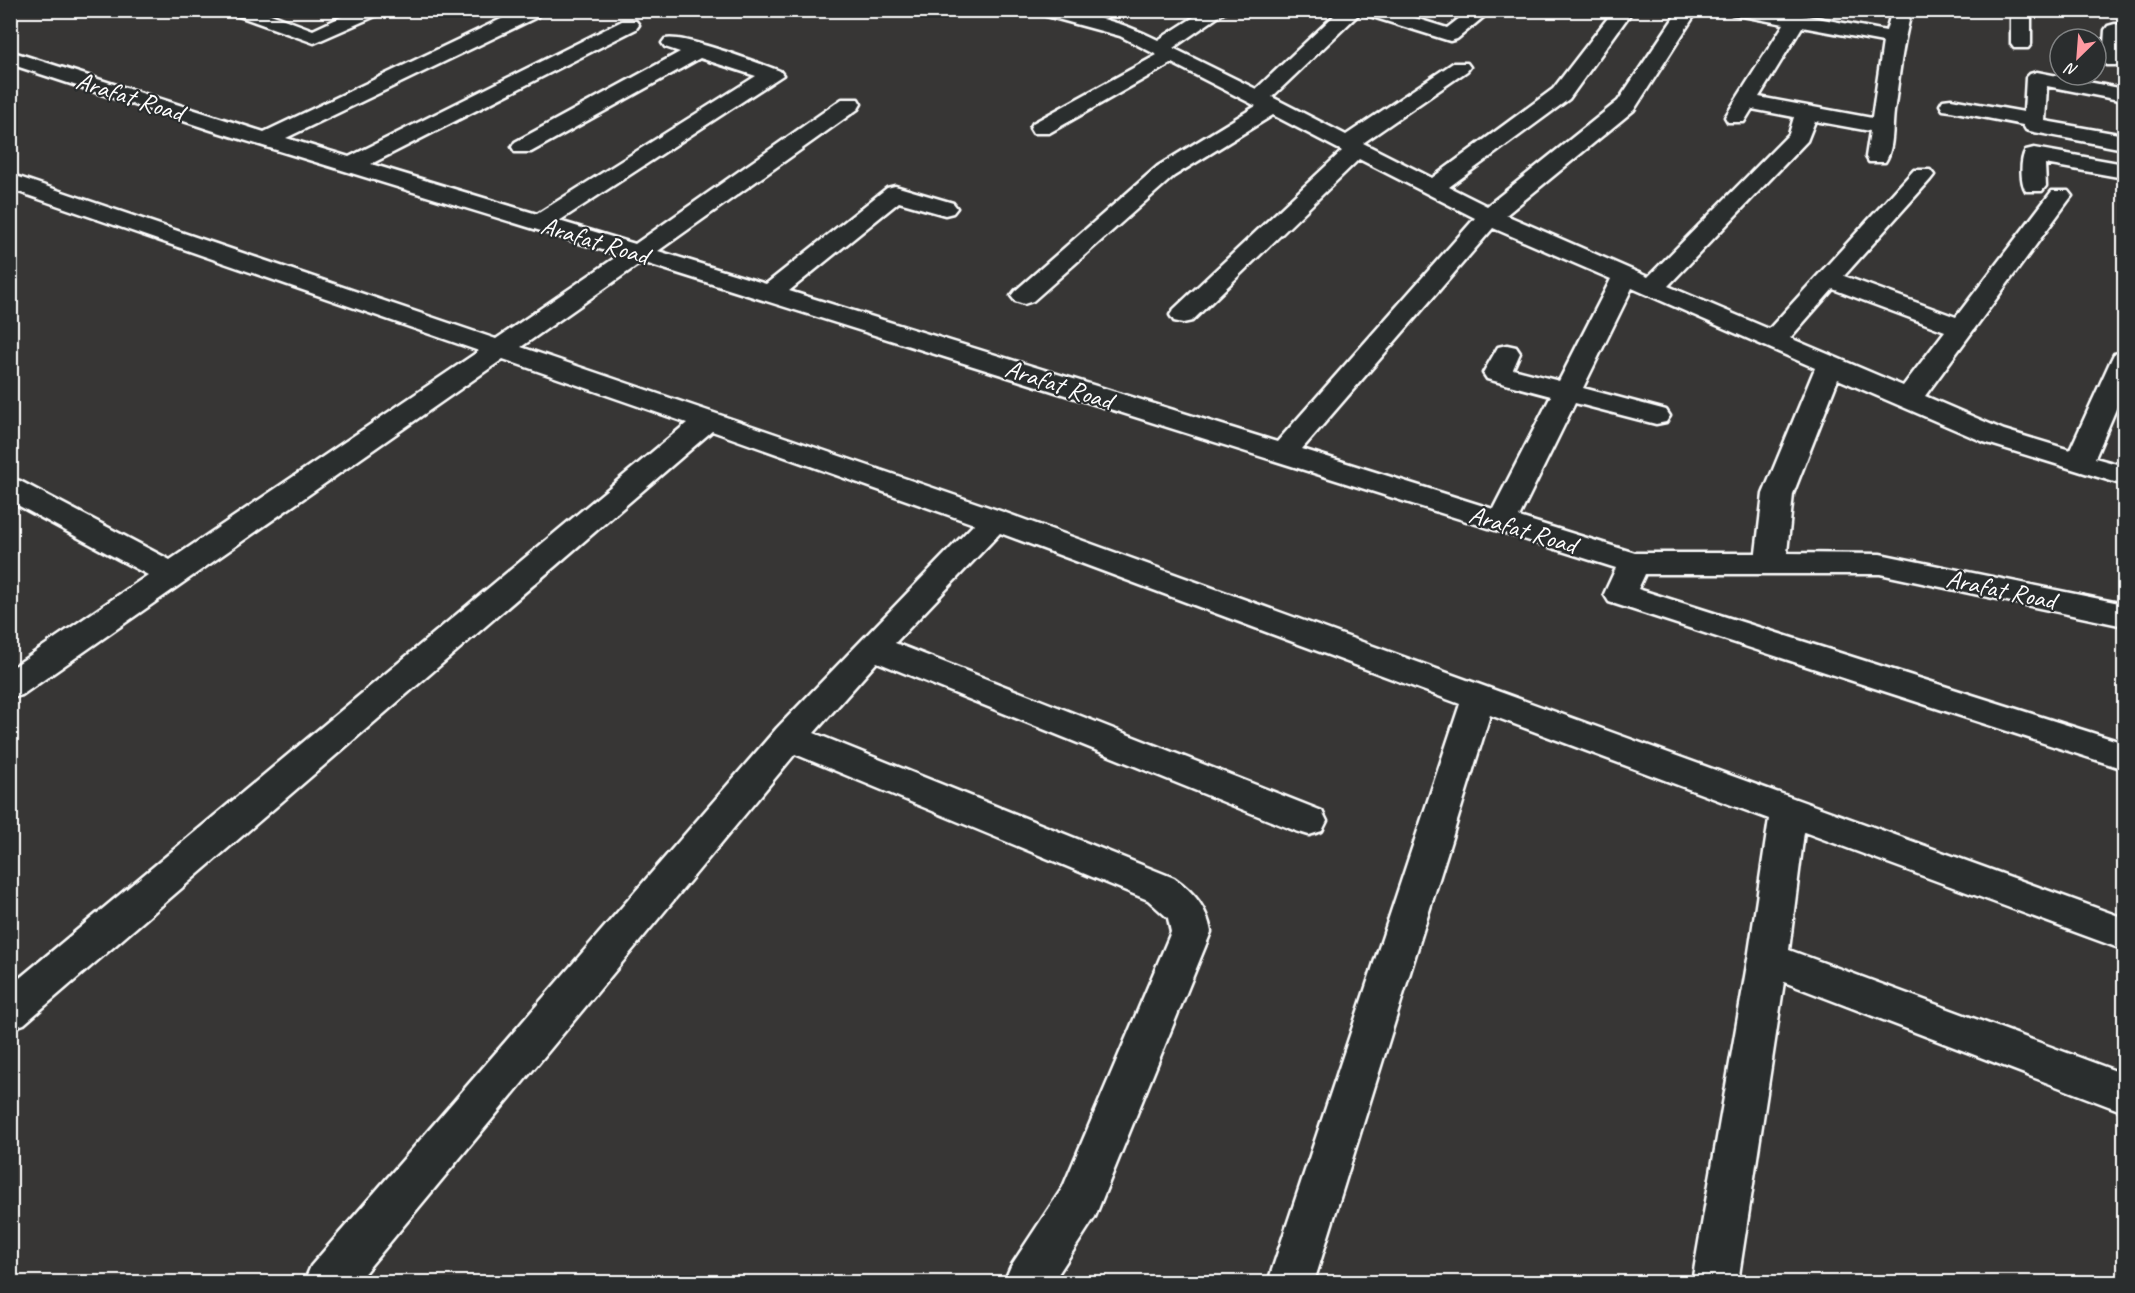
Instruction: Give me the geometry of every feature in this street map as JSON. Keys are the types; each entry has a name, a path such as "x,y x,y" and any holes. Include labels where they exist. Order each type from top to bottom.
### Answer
{"street":[{"path":"240,10 314,37 373,10"},
{"path":"1046,10 1077,14 1127,32 1489,217 1908,399 1994,436 2124,476"},
{"path":"1041,128 1166,51 1219,10"},
{"path":"1024,296 1166,171 1265,102 1352,10"},
{"path":"1367,10 1450,35 1483,10"},
{"path":"1433,188 1561,94 1624,10"},
{"path":"1282,454 1489,217 1626,105 1689,10"},
{"path":"1877,157 1894,38 1902,10"},
{"path":"2021,44 2022,10"},
{"path":"1741,11 1894,38"},
{"path":"267,139 530,13"},
{"path":"1796,21 1740,109 1806,113 1882,127"},
{"path":"352,165 629,25"},
{"path":"2113,61 2115,30 2124,32"},
{"path":"540,223 773,75 672,43"},
{"path":"523,147 698,51"},
{"name":"Arafat Road","path":"10,57 267,139 771,293 1634,563 1880,564 2124,615"},
{"path":"1183,315 1352,147 1460,67"},
{"path":"2124,95 2037,78 2034,120 2034,125 2124,142"},
{"path":"10,686 639,253 850,104"},
{"path":"1951,105 2034,120"},
{"path":"1652,288 1799,136 1806,113"},
{"path":"2034,186 2034,155 2124,171"},
{"path":"1773,340 1922,175"},
{"path":"10,181 501,348 995,520 2124,934"},
{"path":"771,293 895,193 945,208"},
{"path":"1908,399 2060,196"},
{"path":"1501,522 1626,277"},
{"path":"1828,279 1961,328"},
{"path":"1507,353 1497,373 1656,416"},
{"path":"2079,462 2124,360"},
{"path":"1770,563 1778,494 1830,365"},
{"path":"10,1011 708,420"},
{"path":"10,488 171,574"},
{"path":"327,1282 789,737 995,520"},
{"path":"1634,563 1620,594 2124,756"},
{"path":"872,647 1309,821"},
{"path":"1291,1282 1479,698"},
{"path":"789,737 1161,889 1179,902 1191,918 1191,932 1079,1202 1027,1282"},
{"path":"1715,1282 1768,959 1789,810"},
{"path":"1768,959 2124,1094"}]}
